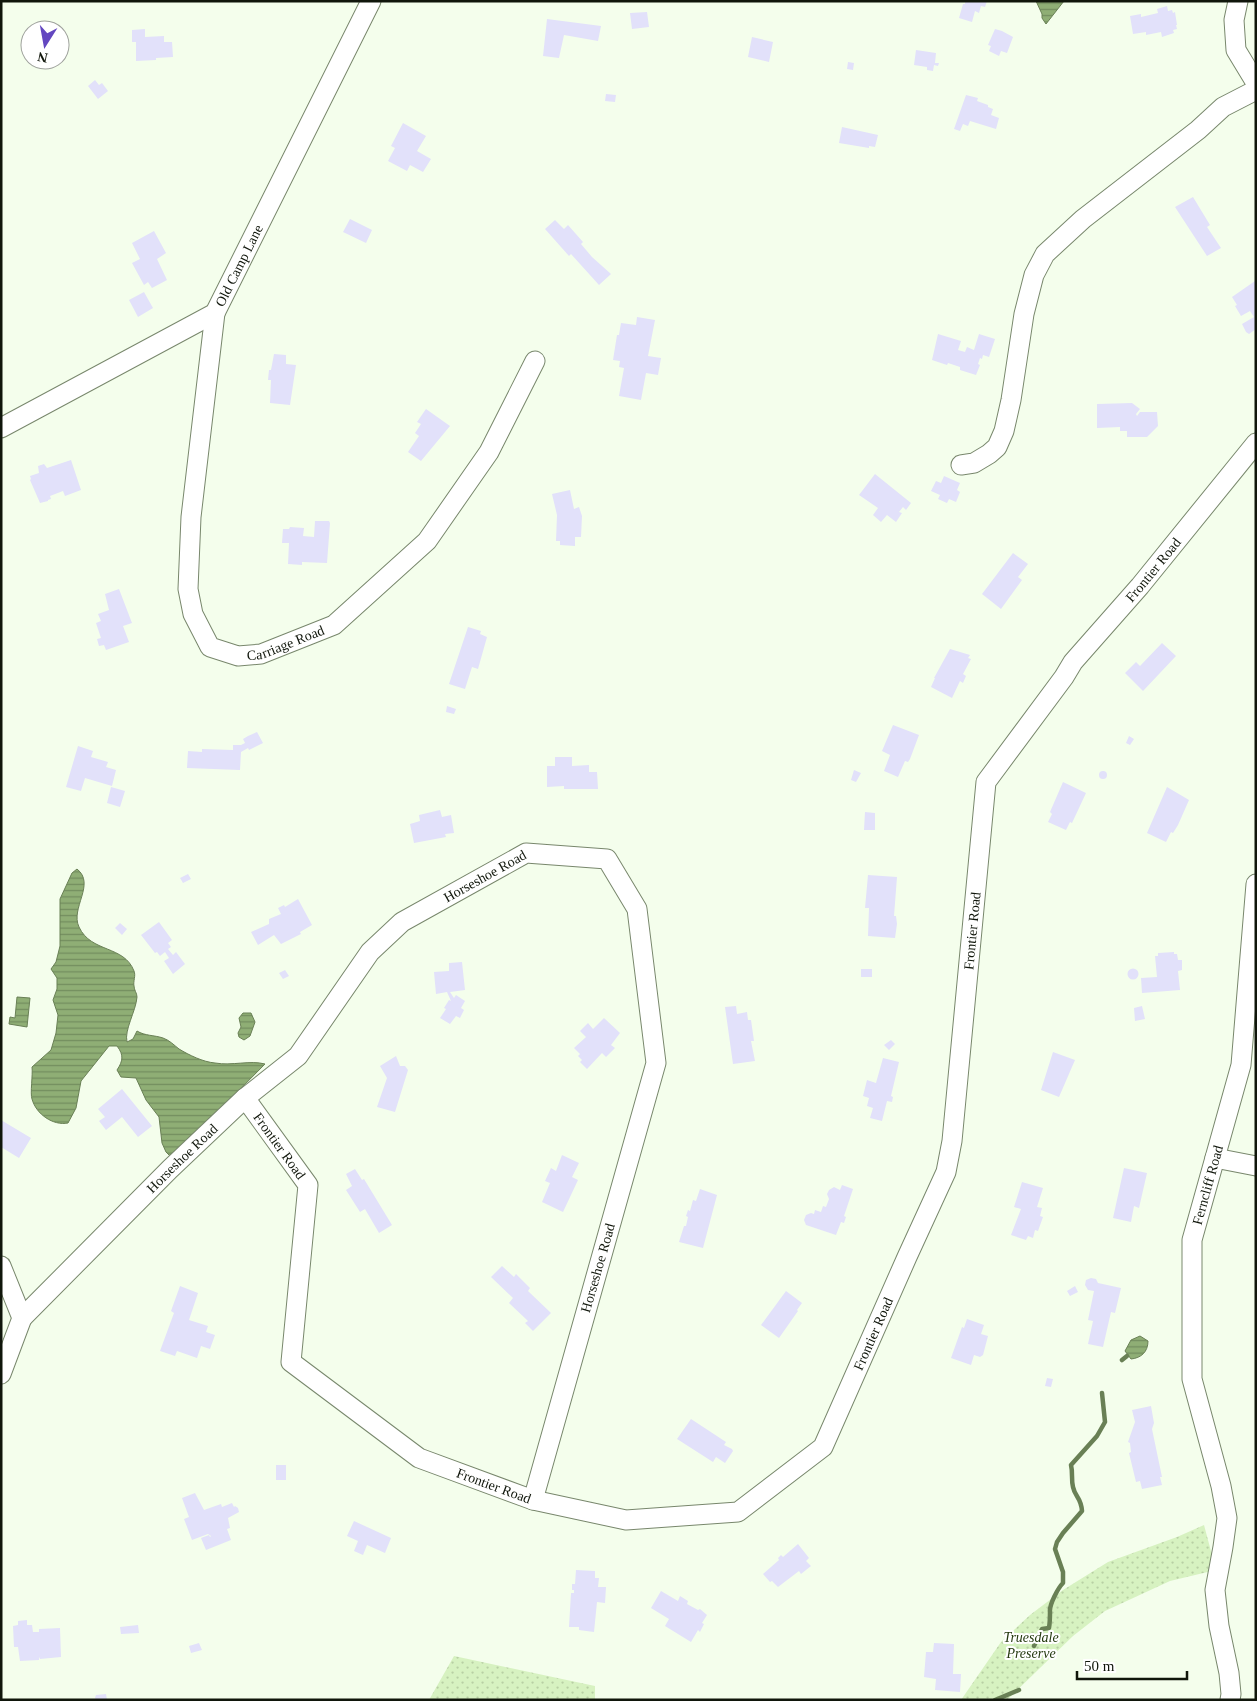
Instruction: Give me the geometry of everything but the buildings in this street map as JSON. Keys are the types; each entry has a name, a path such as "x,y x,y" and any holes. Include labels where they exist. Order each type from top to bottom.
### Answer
{"street":[{"name":"Old Camp Lane","path":"1,428 215,314 371,1"},
{"path":"1238,1 1234,20 1236,50 1256,82"},
{"path":"961,465 974,463 989,454 997,447 1004,431 1012,400 1024,314 1034,275 1045,254 1082,219 1198,130 1223,108 1256,90"},
{"name":"Carriage Road","path":"215,314 191,517 188,589 192,614 210,647 238,656 262,654 334,626 427,541 489,452 535,361"},
{"name":"Frontier Road","path":"245,1098 308,1185 291,1362 419,1458 533,1500 626,1520 738,1512 823,1447 946,1172 952,1141 986,782 1064,677 1073,662 1140,586 1256,443"},
{"name":"Horseshoe Road","path":"22,1318 170,1169 245,1098 298,1056 370,952 402,922 526,853 606,859 637,909 656,1063 533,1500"},
{"name":"Ferncliff Road","path":"1230,1700 1229,1673 1219,1626 1215,1590 1227,1518 1192,1379 1192,1240 1241,1065 1256,884"},
{"path":"1215,1158 1256,1166"},
{"path":"1,1266 22,1318 1,1374"}],"green space":[{"name":"Truesdale Preserve","path":"1204,1525 1216,1570 1170,1581 1105,1611 1073,1636 1007,1700 961,1700 1001,1642 1030,1615 1063,1590 1108,1562"},
{"path":"454,1656 595,1686 595,1700 429,1700"}],"shaded area":[{"path":"1036,1 1064,1 1046,24"},
{"path":"77,869 82,875 84,882 77,920 79,927 91,941 123,957 134,971 134,987 137,997 127,1032 127,1042 133,1039 137,1031 165,1039 179,1049 206,1061 221,1064 265,1064 172,1158 166,1152 162,1143 159,1117 146,1100 136,1078 121,1077 117,1070 122,1058 117,1046 109,1046 81,1081 76,1108 68,1123 57,1123 46,1118 37,1110 32,1099 32,1067 51,1050 56,1033 58,1015 53,1000 57,989 57,978 51,969 56,962 60,946 60,899 72,873"},
{"path":"17,997 30,998 27,1027 9,1024 10,1017 15,1018"},
{"path":"243,1013 251,1013 255,1022 250,1036 244,1040 239,1037 238,1033 241,1027 239,1018"},
{"path":"1140,1336 1148,1341 1147,1348 1141,1356 1131,1359 1125,1351 1131,1340"}],"waterway":[{"path":"1122,1360 1127,1356"},
{"path":"1034,1646 1042,1629 1049,1628 1051,1605 1063,1583 1063,1572 1055,1549 1063,1533 1082,1511 1073,1487 1071,1465 1097,1436 1105,1422 1102,1393"},
{"path":"995,1700 1019,1690"}]}
